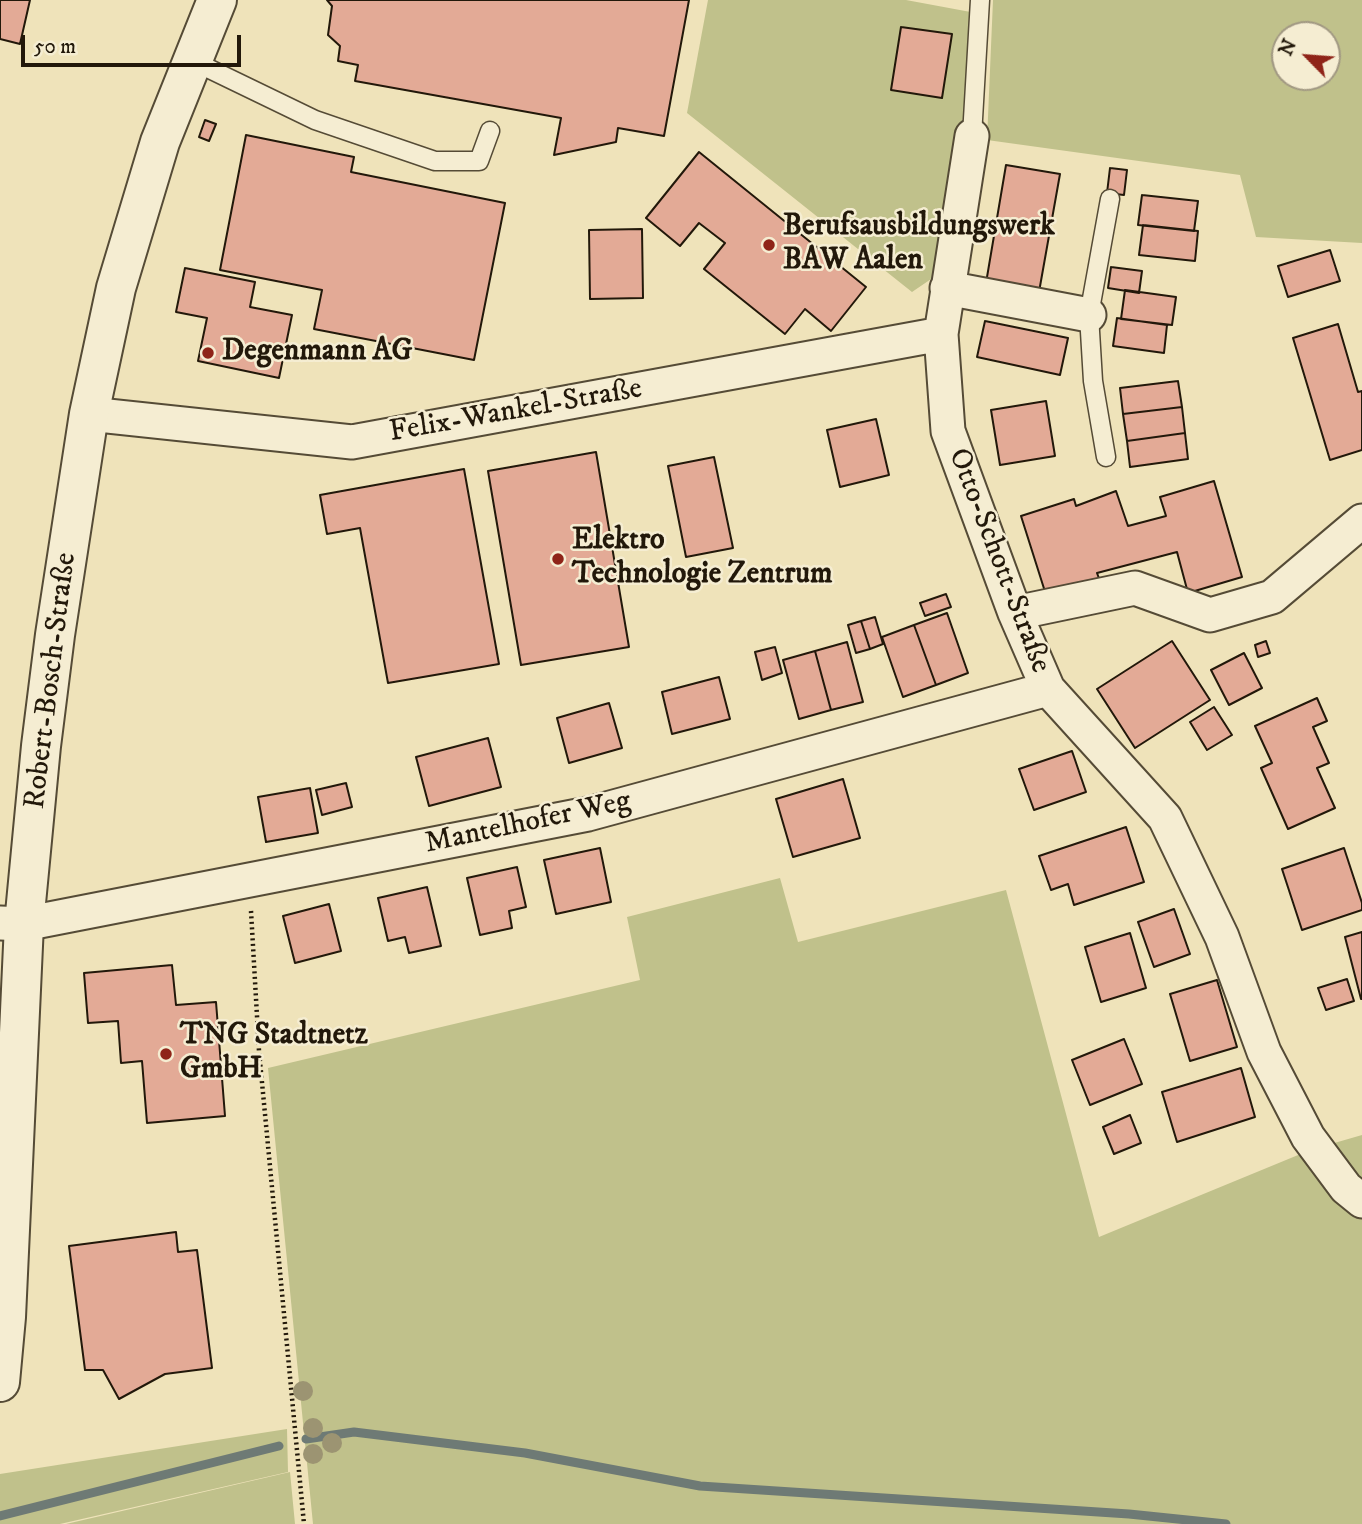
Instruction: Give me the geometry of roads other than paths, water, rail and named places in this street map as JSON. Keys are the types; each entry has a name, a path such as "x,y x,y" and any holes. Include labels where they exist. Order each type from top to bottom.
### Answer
{"street":[{"name":"Robert-Bosch-Straße","path":"0,1382 6,1317 12,923 41,746 89,414 116,288 160,142 217,0"},
{"name":"Otto-Schott-Straße","path":"972,136 941,334 948,431 1014,613 1048,689 1165,818 1222,937 1264,1052 1308,1137 1346,1188 1362,1201"},
{"path":"947,288 1089,315"},
{"name":"Felix-Wankel-Straße","path":"89,414 352,442 941,334"},
{"path":"1014,613 1135,589 1210,615 1272,597 1362,521"},
{"name":"Mantelhofer Weg","path":"12,923 588,814 1048,689"}],"lane":[{"path":"972,136 980,0"},
{"path":"193,61 315,120 435,161 479,162 490,131"},
{"path":"1106,457 1093,380 1089,315 1110,199"}],"waterway":[{"path":"306,1439 354,1432 525,1453 700,1486 1129,1514 1226,1524"},
{"path":"0,1516 279,1446"}],"place":[{"name":"Berufsausbildungswerk BAW Aalen","path":"769,245"},
{"name":"Degenmann AG","path":"208,353"},
{"name":"Elektro Technologie Zentrum","path":"558,559"},
{"name":"TNG Stadtnetz GmbH","path":"166,1054"}]}
